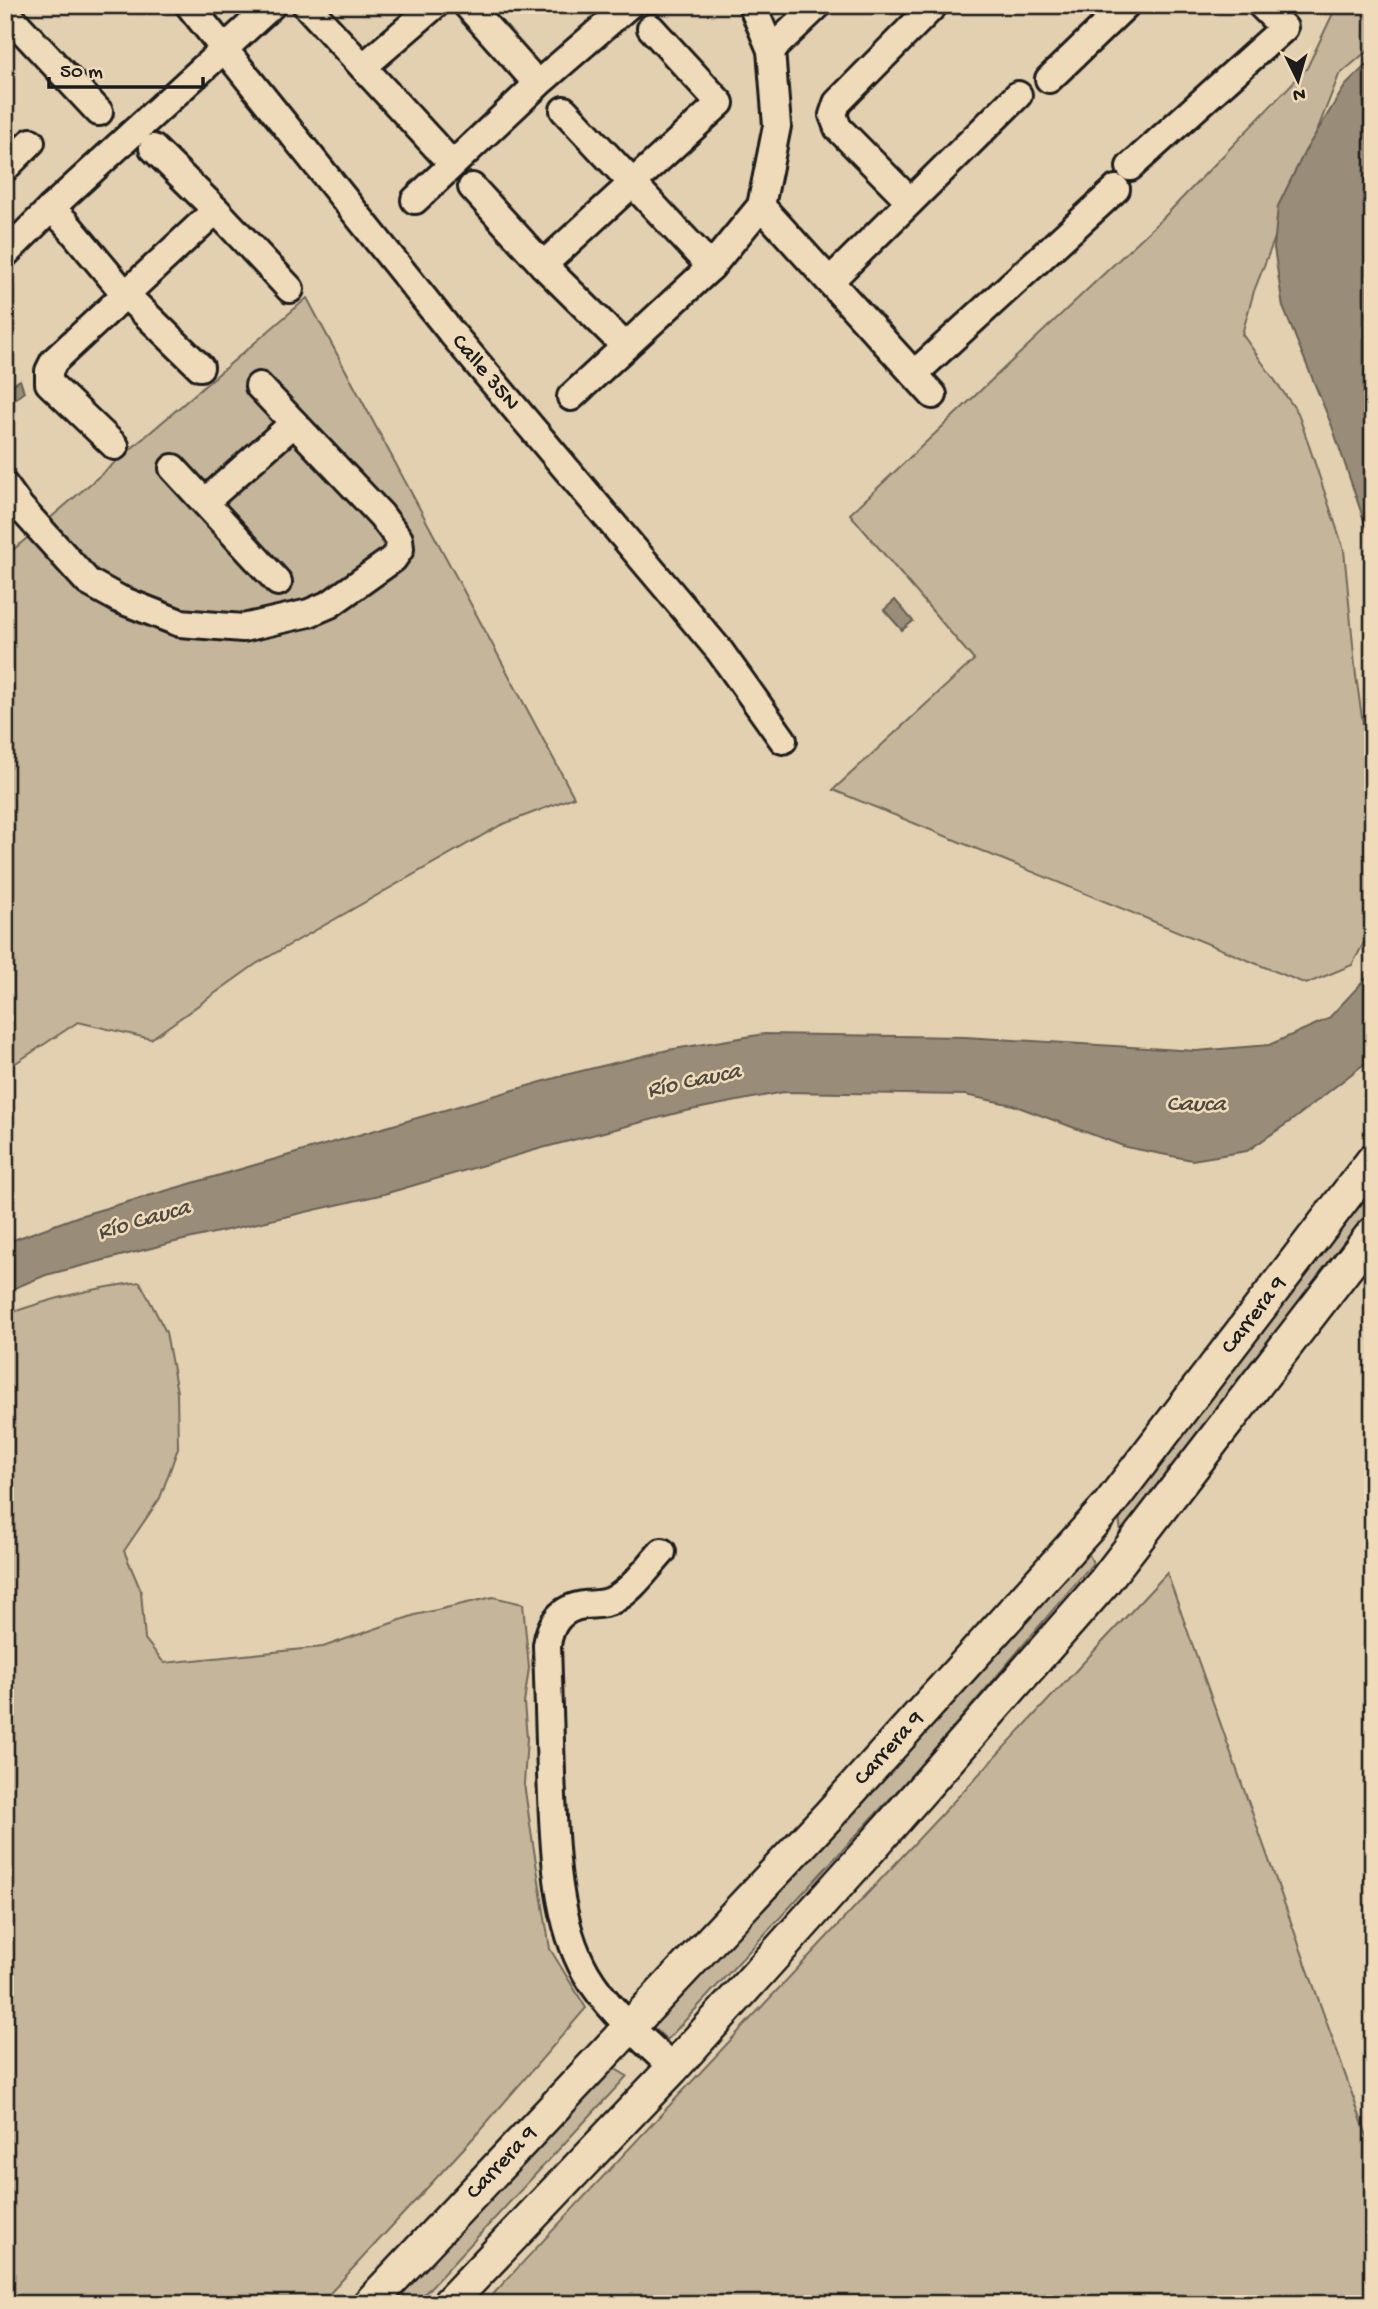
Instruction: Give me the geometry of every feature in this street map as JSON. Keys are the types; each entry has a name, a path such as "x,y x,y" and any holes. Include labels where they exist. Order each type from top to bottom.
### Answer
{"main road":[{"name":"Carrera 9","path":"369,2304 838,1805 1108,1506 1373,1160"},
{"name":"Carrera 9","path":"448,2304 673,2068 870,1849 1122,1561 1373,1233"},
{"path":"1108,1506 1106,1544 1110,1555 1122,1561"}],"street":[{"name":"Calle 35N","path":"189,5 450,331 719,650 783,740"},
{"path":"5,254 51,208 272,5"},
{"path":"306,5 442,152"},
{"path":"363,67 435,5"},
{"path":"467,5 527,72"},
{"path":"415,200 539,83 629,5"},
{"path":"570,397 711,267 761,206 777,126 771,50 752,5"},
{"path":"771,50 818,5"},
{"path":"910,201 838,128 833,115 837,103 934,5"},
{"path":"1049,79 1126,5"},
{"path":"1130,167 1284,28 1261,5"},
{"path":"7,19 99,112"},
{"path":"543,265 720,103 652,28"},
{"path":"830,281 1018,95"},
{"path":"564,110 711,267"},
{"path":"5,168 31,142"},
{"path":"153,148 290,289"},
{"path":"472,187 543,265 625,346"},
{"path":"914,374 1116,189"},
{"path":"761,206 933,395"},
{"path":"51,208 126,295 200,367"},
{"path":"115,446 49,383 49,370 54,361 216,210"},
{"path":"5,486 20,507 89,582 119,599 180,622 243,628 277,622 330,604 393,559 400,549 399,538 381,515 259,386"},
{"path":"205,502 294,423"},
{"path":"173,468 278,582"},
{"path":"662,1552 616,1598 609,1602 567,1610 554,1620 548,1632 547,1645 553,1805 566,1922 587,1975 631,2027 673,2068"}],"shaded area":[{"path":"1337,5 1373,5 1373,46 1339,75 1254,291 1242,334 1298,413 1344,550 1356,676 1373,793 1373,926 1352,965 1306,984 833,790 974,660 850,514 1165,216 1307,68"},
{"path":"307,298 574,797 501,825 256,964 151,1039 78,1022 5,1070 5,542 13,550"},
{"path":"1373,1187 1373,1213 1122,1539 1119,1518"},
{"path":"140,1282 166,1332 177,1392 178,1448 160,1498 124,1551 141,1591 145,1639 164,1663 323,1647 415,1615 493,1597 523,1604 529,1668 524,1703 527,1738 524,1784 533,1844 550,1949 586,2008 475,2136 320,2304 5,2304 5,1315 71,1295"},
{"path":"1086,1548 1093,1563 921,1765 667,2040 649,2023"},
{"path":"1167,1573 1373,2153 1373,2304 484,2304"},
{"path":"612,2067 627,2076 415,2304 389,2304"}],"water":[{"path":"1373,58 1373,547 1332,426 1283,307 1274,248 1278,206 1305,151 1345,86"},
{"path":"20,380 24,392 5,407 5,390"},
{"path":"895,600 913,621 902,630 884,610"},
{"name":"Cauca","path":"1373,971 1373,1057 1295,1118 1247,1151 1192,1160 1126,1147 1013,1105 965,1095 784,1092 681,1112 542,1148 384,1194 46,1275 5,1292 5,1243 79,1216 569,1074 668,1050 764,1034 965,1037 1196,1051 1269,1045 1328,1019"}],"water label":[{"name":"Río Cauca","path":"694,1082"},
{"name":"Río Cauca","path":"144,1221"}]}
